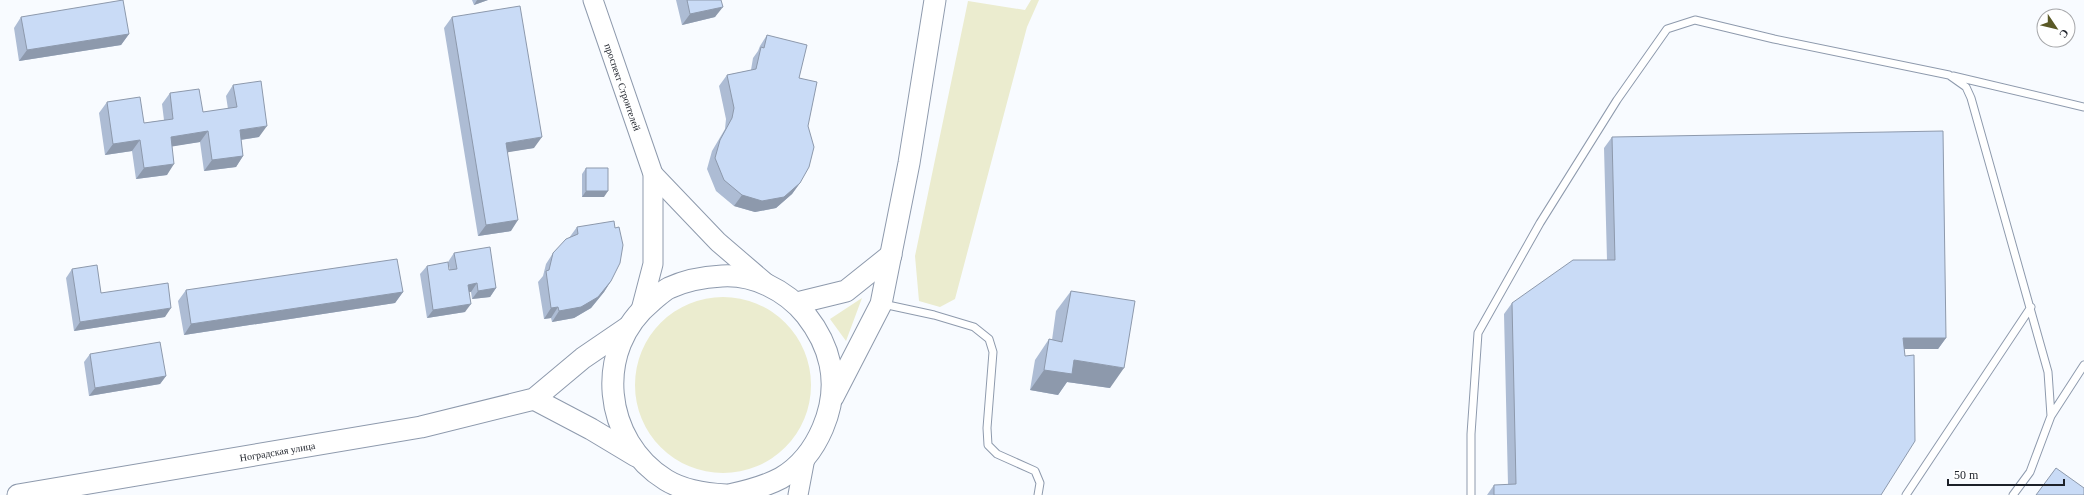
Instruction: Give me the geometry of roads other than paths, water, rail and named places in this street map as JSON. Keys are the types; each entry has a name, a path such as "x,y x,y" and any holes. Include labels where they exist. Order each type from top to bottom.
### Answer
{"main road":[{"name":"проспект Строителей","path":"593,0 653,174"},
{"path":"729,495 757,490 783,477 805,458 822,431 832,399 881,304 909,163 935,0"},
{"path":"653,174 718,242 767,284 797,303 819,331 831,364 832,399"},
{"path":"641,310 653,264 653,174"},
{"path":"797,303 846,292 891,256"},
{"path":"640,459 621,430 612,396 614,361 628,328 641,310 667,289 699,277 734,275 767,284"},
{"path":"628,328 583,358 534,399 591,429 640,459 667,481 701,494 726,495"},
{"name":"Ноградская улица","path":"18,495 422,427 534,399"},
{"path":"798,495 805,458"}],"lane":[{"path":"1471,495 1470,434 1478,333 1540,223 1617,100 1667,29 1695,20 1774,39 1949,75 2084,107"},
{"path":"1949,75 1966,87 1971,98 2031,307 2048,372 2051,416"},
{"path":"881,304 934,314 974,327 988,338 993,352 987,428 988,445 997,454 1035,471 1040,483 1038,495"},
{"path":"1906,495 2031,307"},
{"path":"2013,495 2030,472 2051,416 2084,365"}]}
